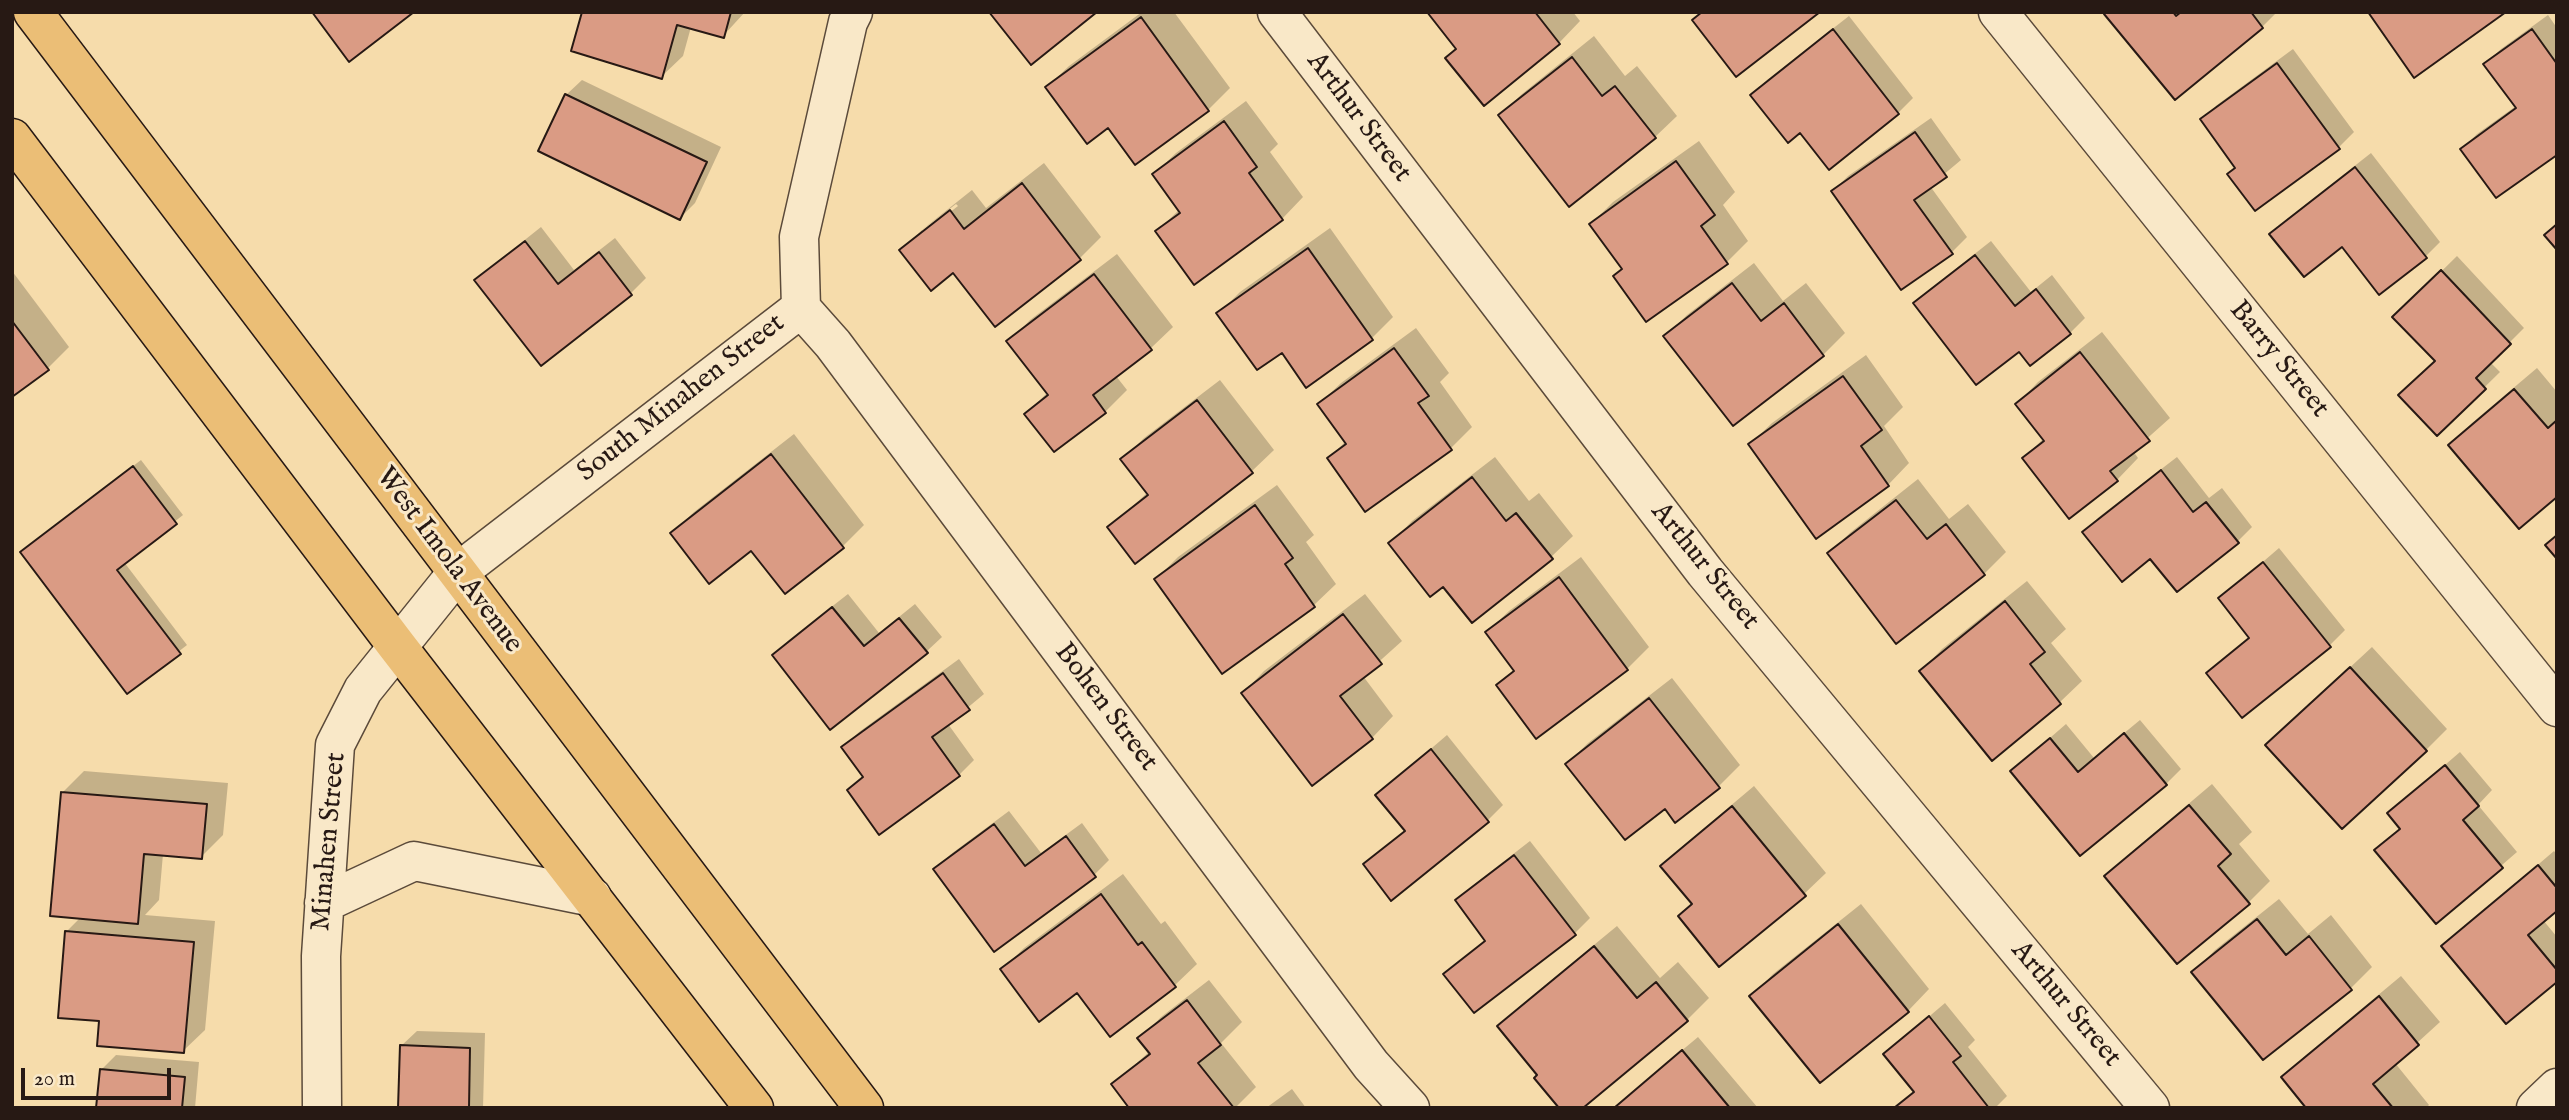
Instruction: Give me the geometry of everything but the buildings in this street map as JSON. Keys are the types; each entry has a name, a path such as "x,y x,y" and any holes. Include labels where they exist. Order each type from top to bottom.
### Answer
{"main road":[{"name":"West Imola Avenue","path":"33,12 864,1108"},
{"path":"12,138 397,646 754,1108"}],"street":[{"name":"South Minahen Street","path":"457,573 801,308 799,237 848,22 853,12"},
{"name":"Arthur Street","path":"1277,12 1705,572 2150,1108"},
{"name":"Barry Street","path":"1998,12 2557,707"},
{"name":"Bohen Street","path":"801,308 842,355 1371,1065 1410,1108"},
{"name":"Minahen Street","path":"322,1108 321,956 335,745 363,690 457,573"},
{"path":"324,903 414,861 592,897"},
{"path":"2536,1108 2557,1088"}]}
